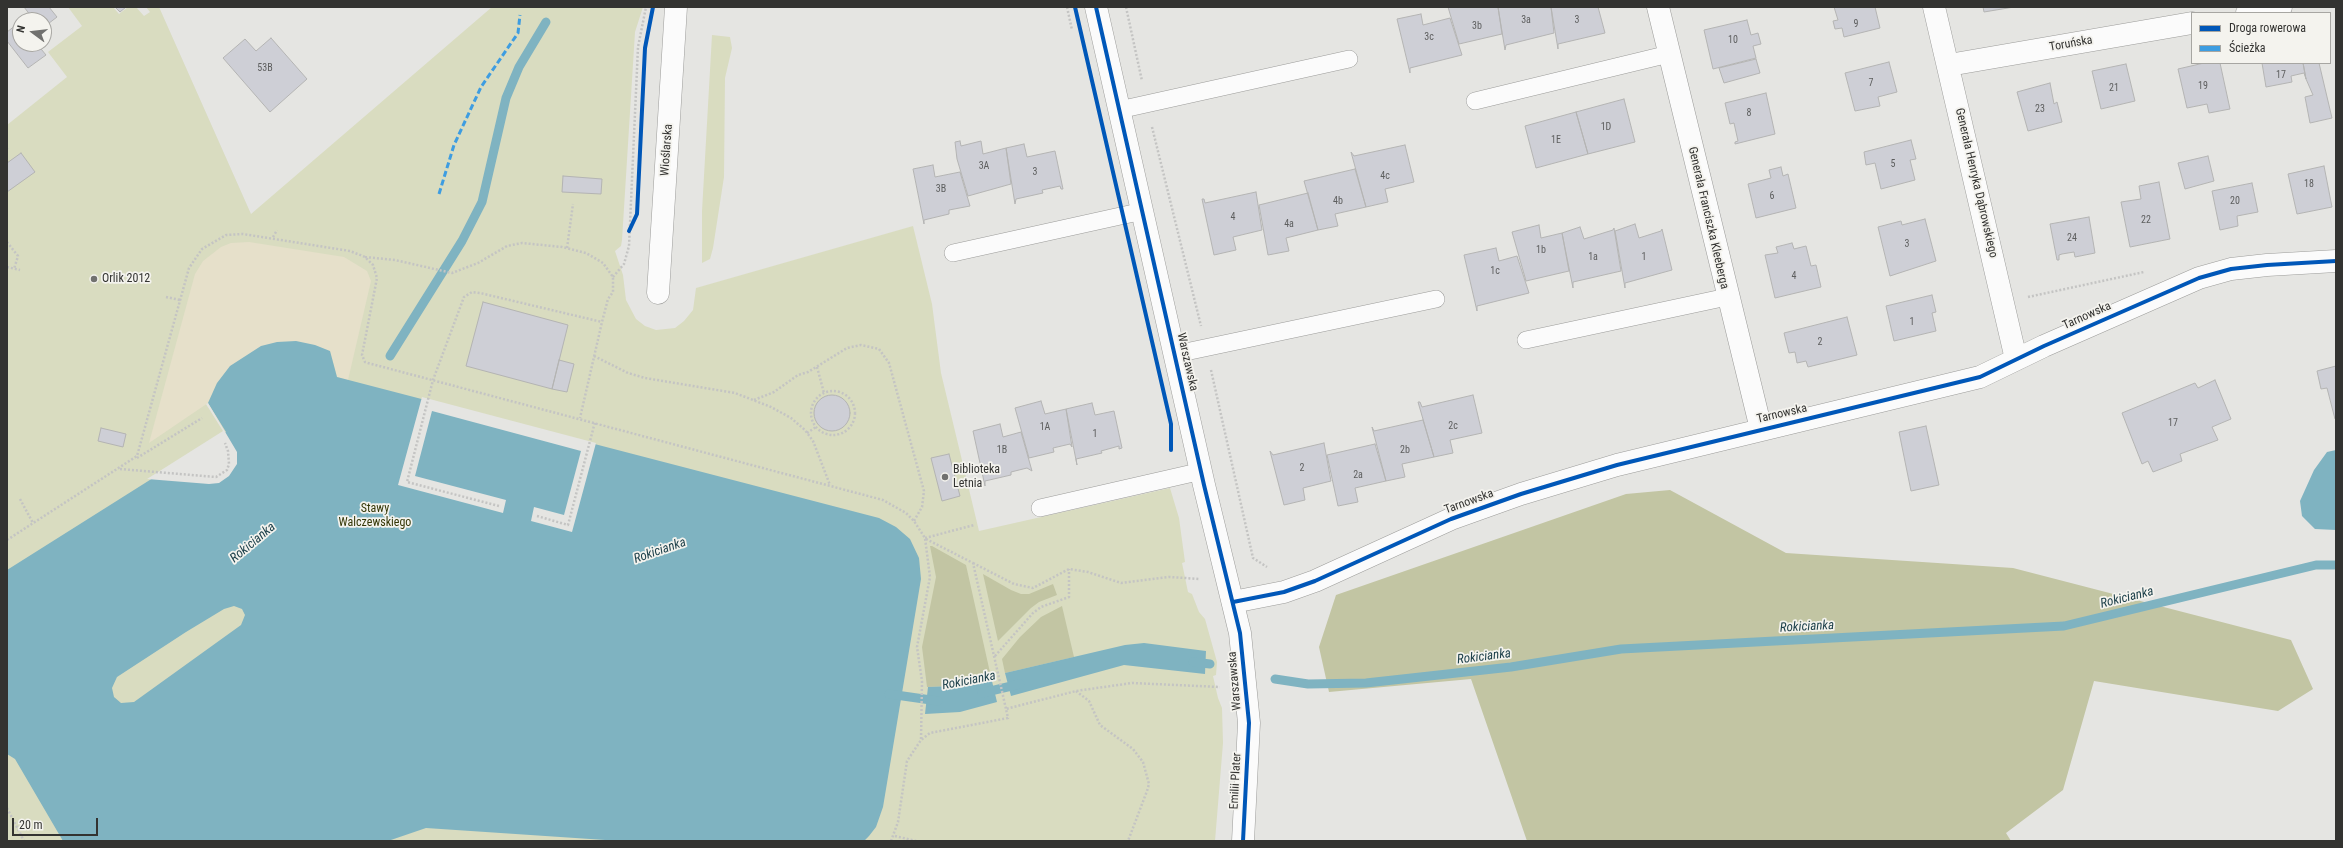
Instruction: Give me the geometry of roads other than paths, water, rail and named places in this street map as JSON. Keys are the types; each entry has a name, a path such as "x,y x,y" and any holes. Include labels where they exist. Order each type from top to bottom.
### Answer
{"street":[{"name":"Wioślarska","path":"658,293 676,7"},
{"name":"Warszawska","path":"1096,7 1233,602 1244,662 1249,723"},
{"name":"Generała Franciszka Kleeberga","path":"1658,7 1727,296 1761,429"},
{"name":"Generała Henryka Dąbrowskiego","path":"1934,7 1949,65 2016,359"},
{"path":"2253,12 2281,7"},
{"name":"Toruńska","path":"1949,65 2191,23"},
{"name":"Tarnowska","path":"1233,602 1284,592 1315,581 1451,519 1521,494 1617,465 1761,429 1971,380 2199,278 2231,269 2267,265 2336,261"},
{"name":"Emilii Plater","path":"1242,841 1249,723"}],"lane":[{"path":"1475,101 1669,54"},
{"path":"1119,110 1349,59"},
{"path":"953,253 1142,211"},
{"path":"1526,340 1727,296"},
{"path":"1176,354 1436,299"},
{"path":"1040,508 1202,471"}],"water":[{"name":"Stawy Walczewskiego","path":"296,341 315,345 330,351 337,377 879,518 896,527 910,539 919,558 921,579 883,807 876,827 869,836 864,841 620,841 426,828 388,841 63,841 15,759 7,754 7,570 226,432 208,403 217,383 230,366 261,346 277,342","holes":["234,606 242,609 245,615 241,625 134,702 121,703 114,697 112,688 117,677 224,609"]},
{"path":"2336,450 2336,530 2315,529 2302,516 2300,501 2314,470 2327,452"},
{"path":"1144,643 1206,651 1205,674 1124,665 1011,696 1005,673 1125,645"},
{"path":"991,677 997,702 960,712 925,714 928,687 951,686"}],"waterway":[{"path":"390,356 462,241 482,202 506,98 519,67 546,22"},
{"name":"Rokicianka","path":"1275,679 1308,684 1366,683 1511,667 1621,649 2064,626 2316,565 2336,565"},
{"name":"Rokicianka","path":"1193,662 1210,664"},
{"name":"Rokicianka","path":"982,693 1020,684"},
{"name":"Rokicianka","path":"889,694 938,701"}],"place":[{"name":"Orlik 2012","path":"94,279"},
{"name":"Biblioteka Letnia","path":"945,477"}]}
